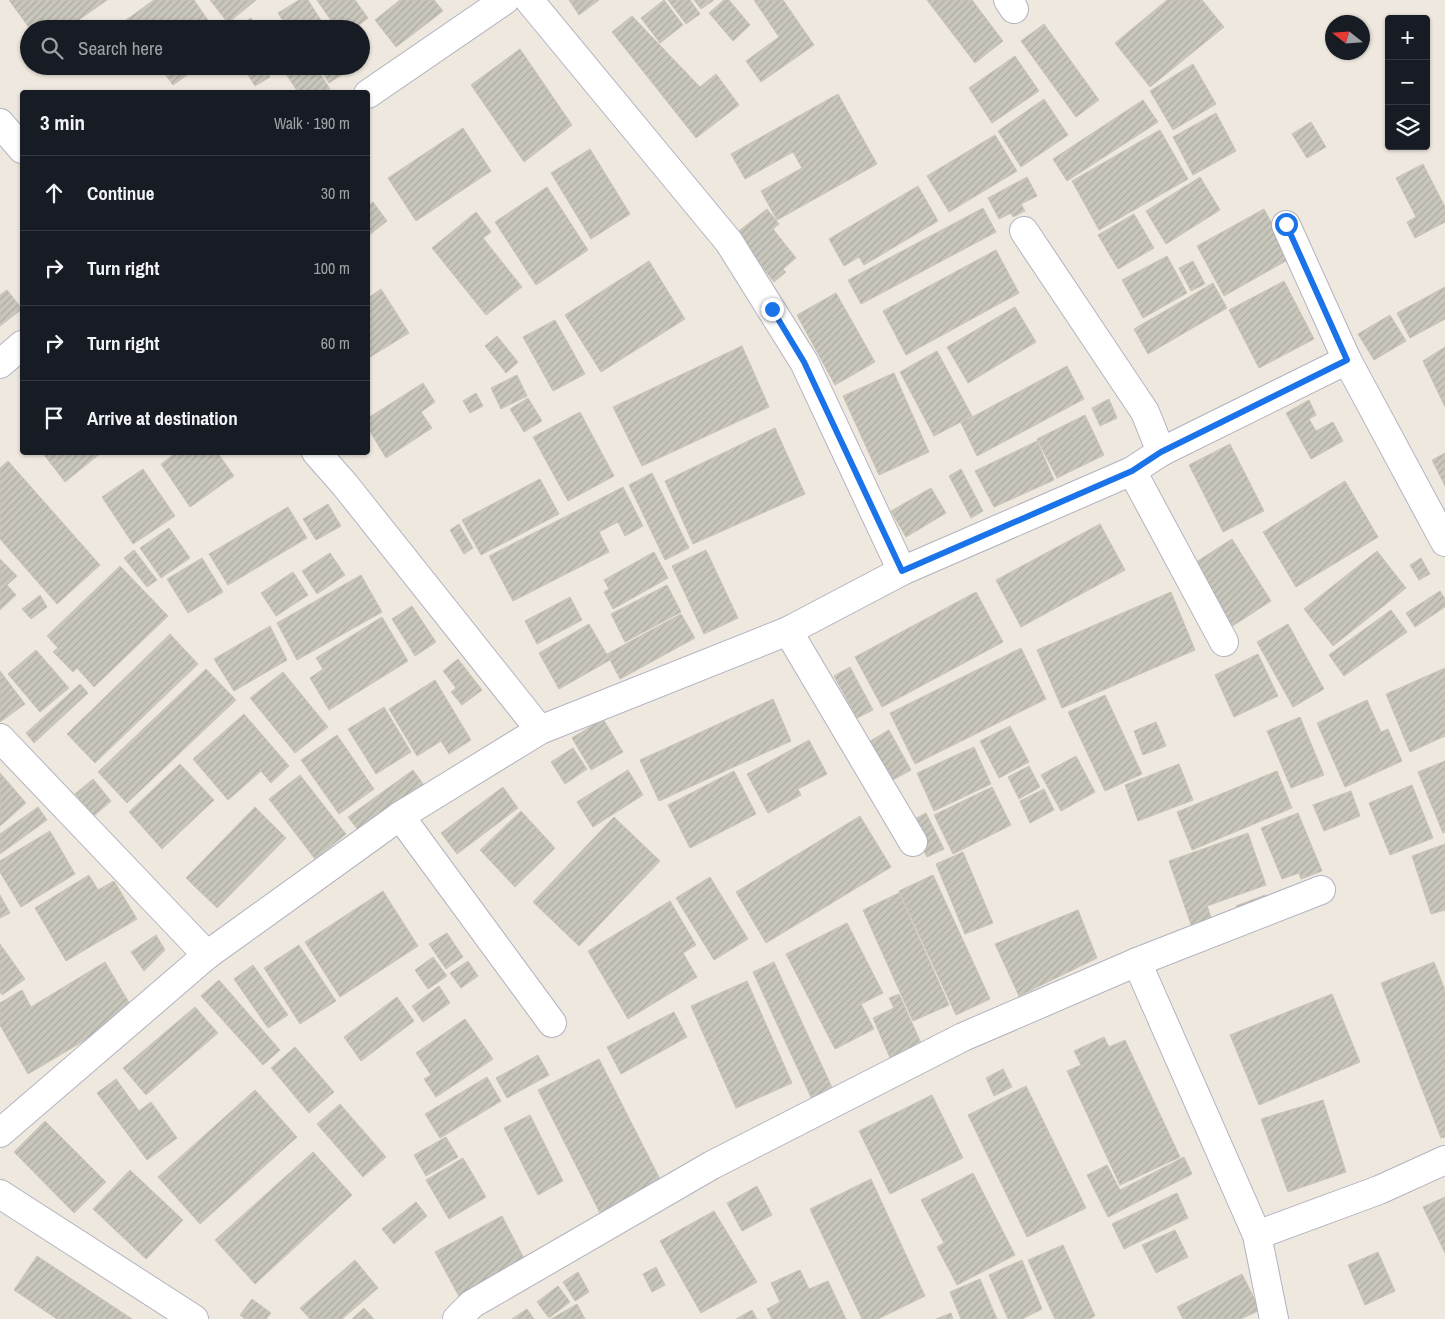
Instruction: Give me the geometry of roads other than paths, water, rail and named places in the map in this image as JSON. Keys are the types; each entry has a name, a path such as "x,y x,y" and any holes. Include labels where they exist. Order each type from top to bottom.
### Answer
{"street":[{"path":"370,93 505,0"},
{"path":"529,0 729,242 804,362 902,571"},
{"path":"0,123 20,147"},
{"path":"1286,224 1347,360 1445,542"},
{"path":"1024,231 1145,412 1161,452"},
{"path":"0,364 20,347"},
{"path":"0,1133 207,955 400,816 540,730 788,631 902,571 1132,471 1161,452 1347,360"},
{"path":"319,455 345,484 540,730"},
{"path":"1132,471 1224,642"},
{"path":"788,631 913,842"},
{"path":"0,738 207,955"},
{"path":"400,816 552,1023"},
{"path":"457,1319 472,1304 712,1165 963,1037 1137,962 1321,890"},
{"path":"1137,962 1256,1235 1274,1319"},
{"path":"1256,1235 1379,1190 1445,1160"},
{"path":"0,1194 194,1319"}]}
